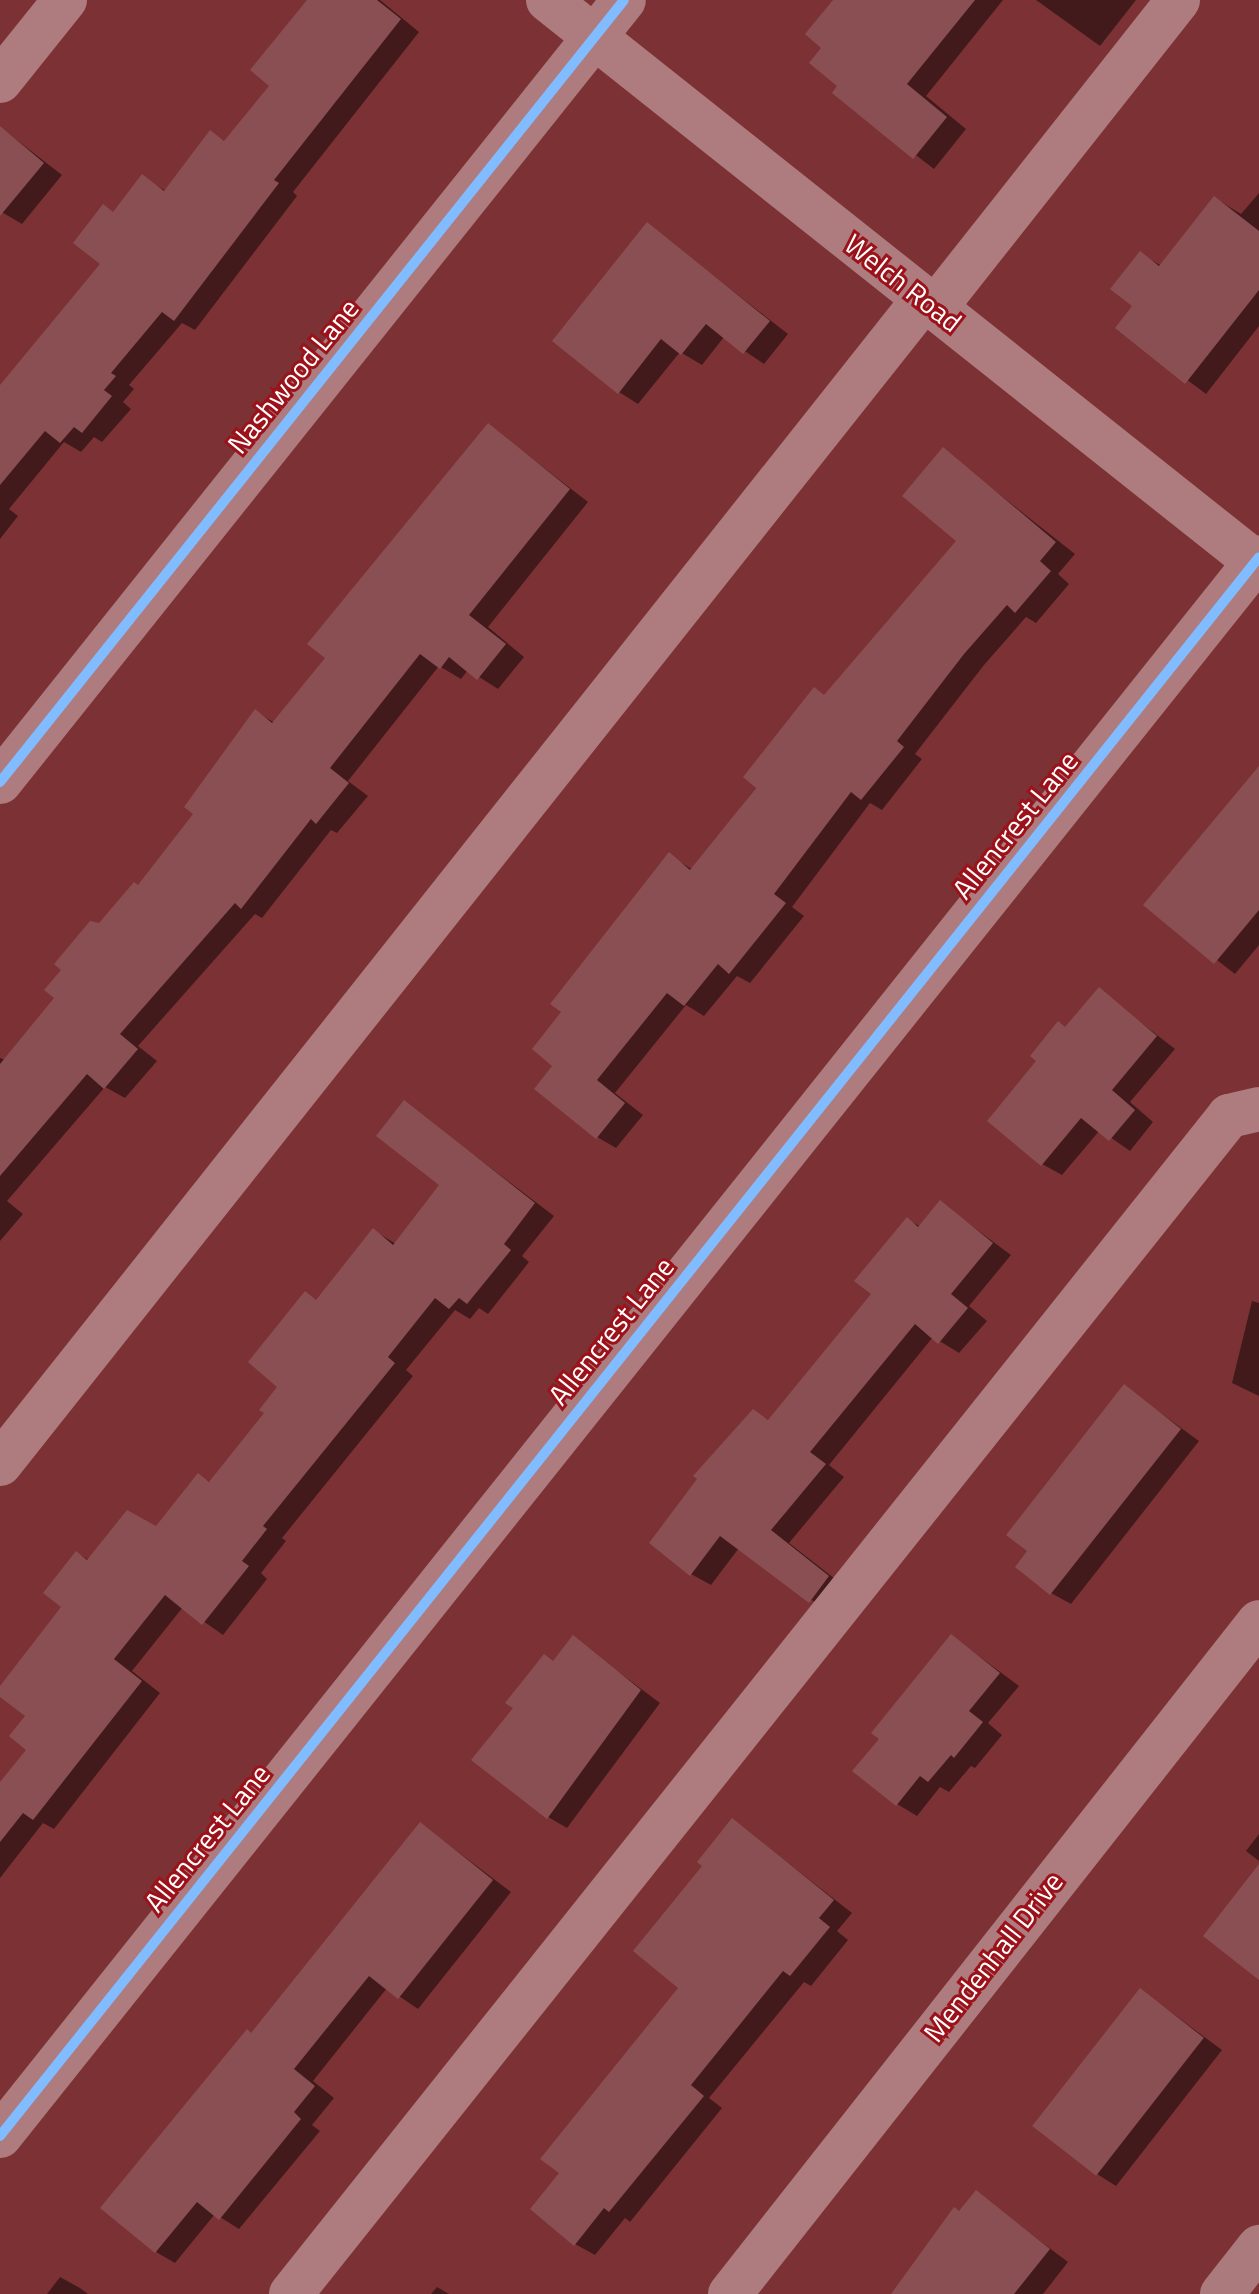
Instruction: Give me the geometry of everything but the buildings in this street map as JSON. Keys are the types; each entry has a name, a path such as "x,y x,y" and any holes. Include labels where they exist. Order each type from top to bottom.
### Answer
{"main road":[{"path":"1222,2294 1259,2247"}],"street":[{"path":"0,81 65,0"},
{"name":"Welch Road","path":"548,0 1258,561"},
{"name":"Nashwood Lane","path":"0,782 624,0"},
{"path":"0,1464 930,304 1178,0"},
{"name":"Allencrest Lane","path":"0,2136 1258,561"},
{"path":"291,2294 1229,1116 1259,1109"},
{"name":"Mendenhall Drive","path":"730,2294 1259,1622"}],"cycle path":[{"path":"0,782 624,0"},
{"path":"0,2136 1259,557"}]}
